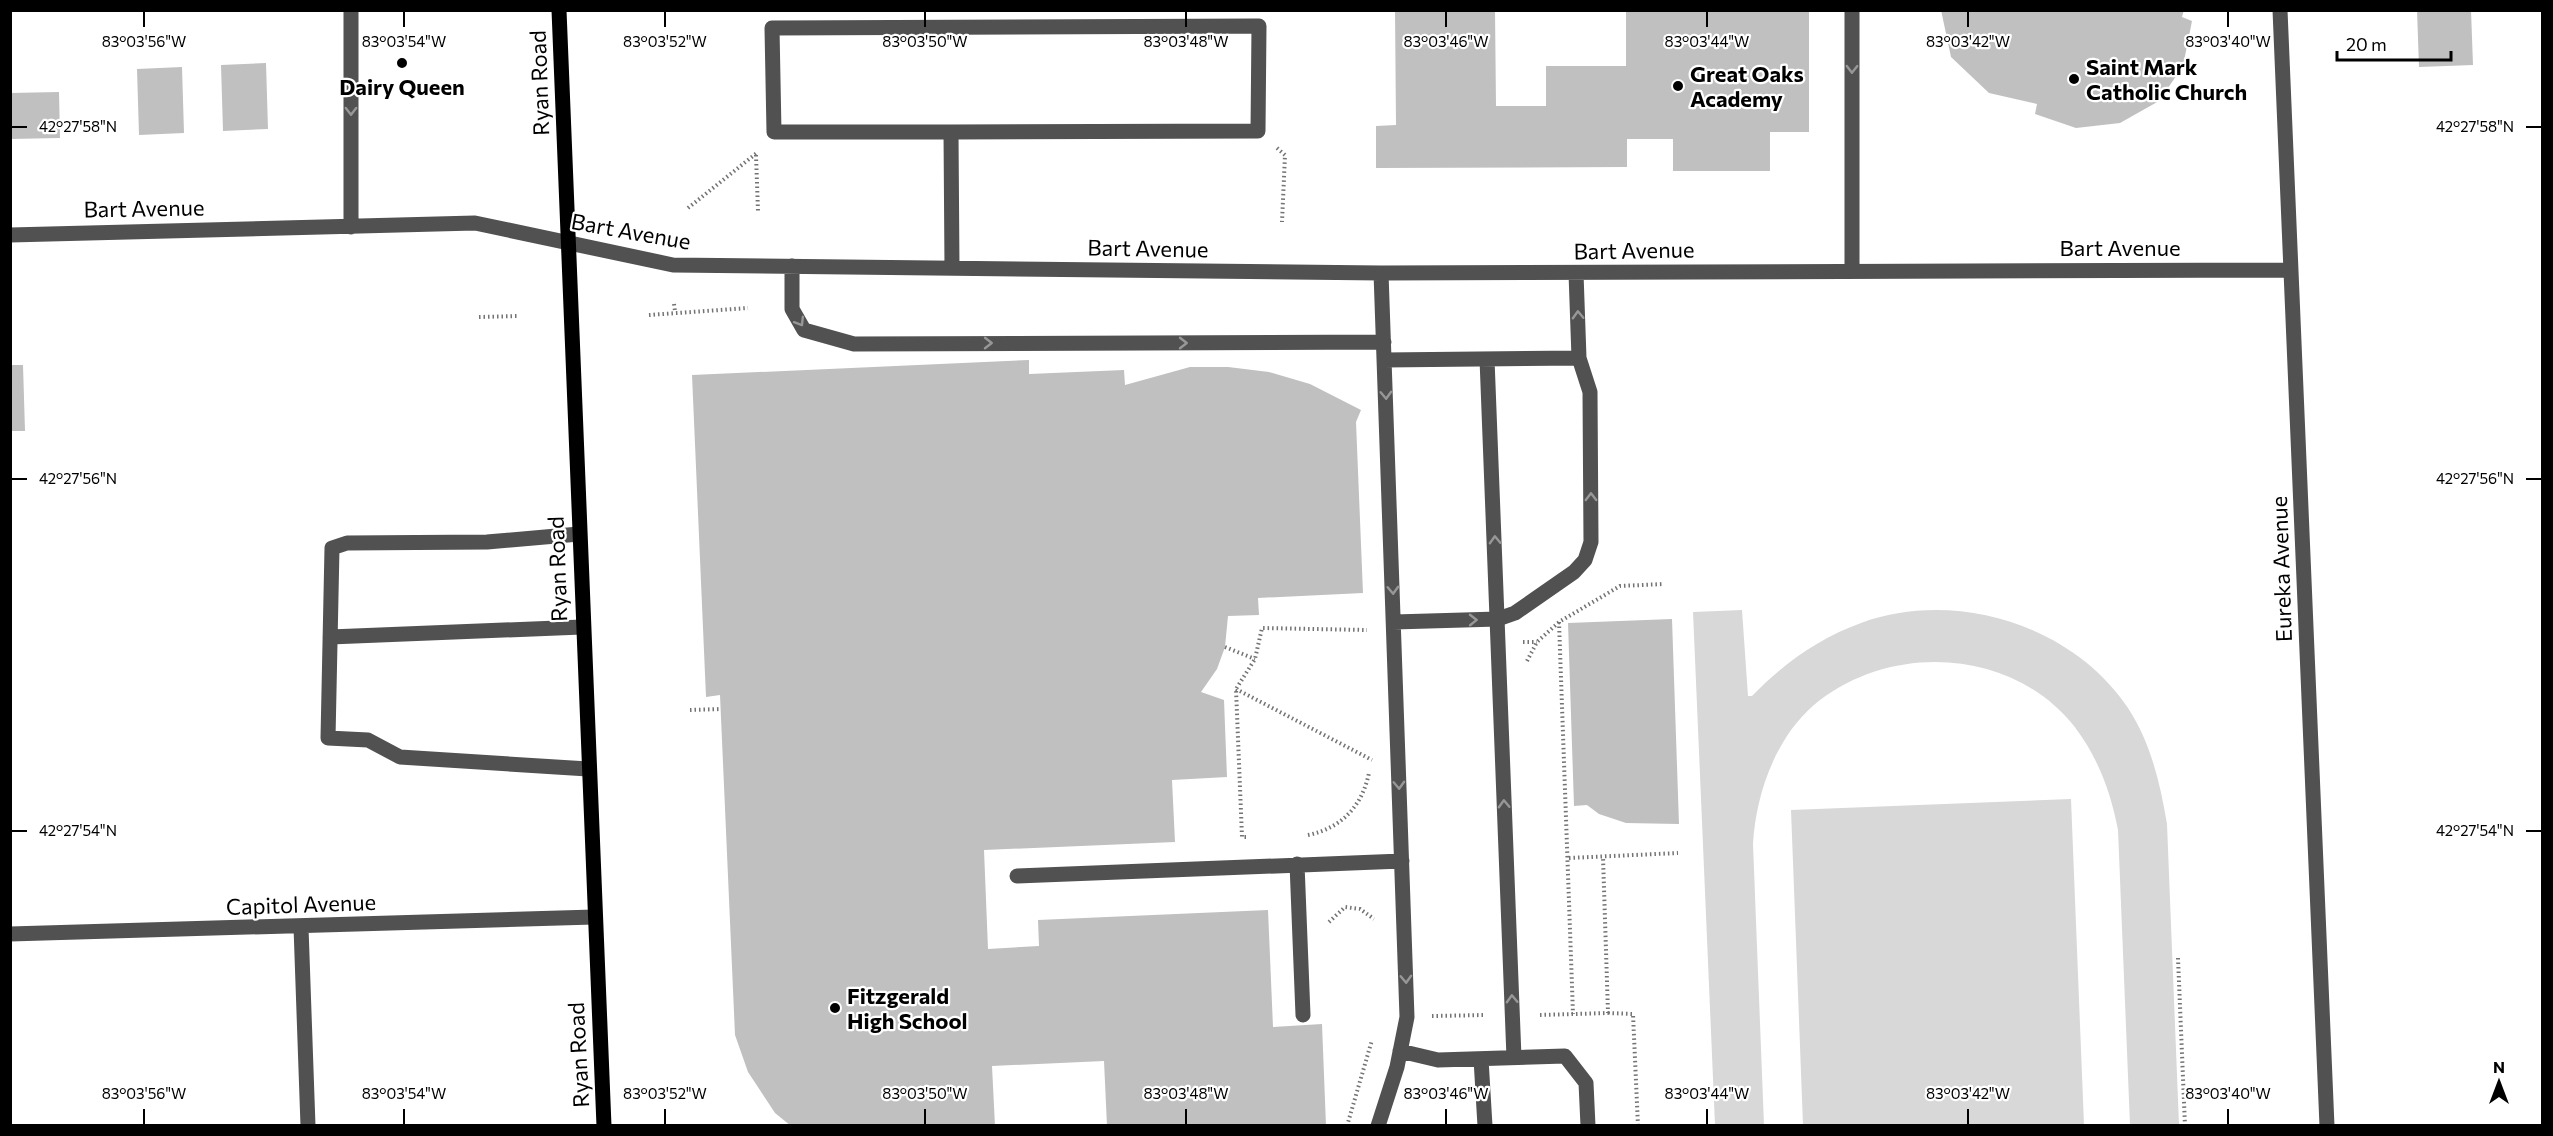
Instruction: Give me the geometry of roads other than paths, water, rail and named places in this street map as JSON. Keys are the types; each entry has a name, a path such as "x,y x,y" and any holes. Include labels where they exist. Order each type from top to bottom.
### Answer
{"main road":[{"name":"Ryan Road","path":"559,10 582,627 604,1125"}],"street":[{"path":"351,10 351,226"},
{"path":"1852,10 1852,270"},
{"name":"Eureka Avenue","path":"2280,10 2327,1125"},
{"path":"1259,26 1258,131 951,132 774,132 772,28 1259,26"},
{"path":"951,132 952,268"},
{"name":"Bart Avenue","path":"10,235 475,223 672,265 1381,273 2290,270"},
{"path":"792,266 792,309 804,330 854,344 1384,342"},
{"path":"1378,1125 1400,1051 1407,1017 1381,273"},
{"path":"1394,622 1498,619 1515,613 1574,572 1585,560 1591,542 1590,392 1579,358 1576,273"},
{"path":"1384,360 1579,358"},
{"path":"1487,359 1514,1058"},
{"path":"579,534 487,542 348,543 332,548 328,738 368,740 400,757 588,770"},
{"path":"330,637 582,627"},
{"path":"1017,876 1402,861"},
{"path":"1297,864 1303,1015"},
{"name":"Capitol Avenue","path":"10,934 594,917"},
{"path":"301,927 309,1125"},
{"path":"1400,1051 1438,1060 1565,1056 1586,1083 1588,1125"},
{"path":"1481,1059 1485,1125"}],"place":[{"name":"Dairy Queen","path":"402,63"},
{"name":"Saint Mark Catholic Church","path":"2074,79"},
{"name":"Great Oaks Academy","path":"1678,86"},
{"name":"Fitzgerald High School","path":"835,1008"}]}
